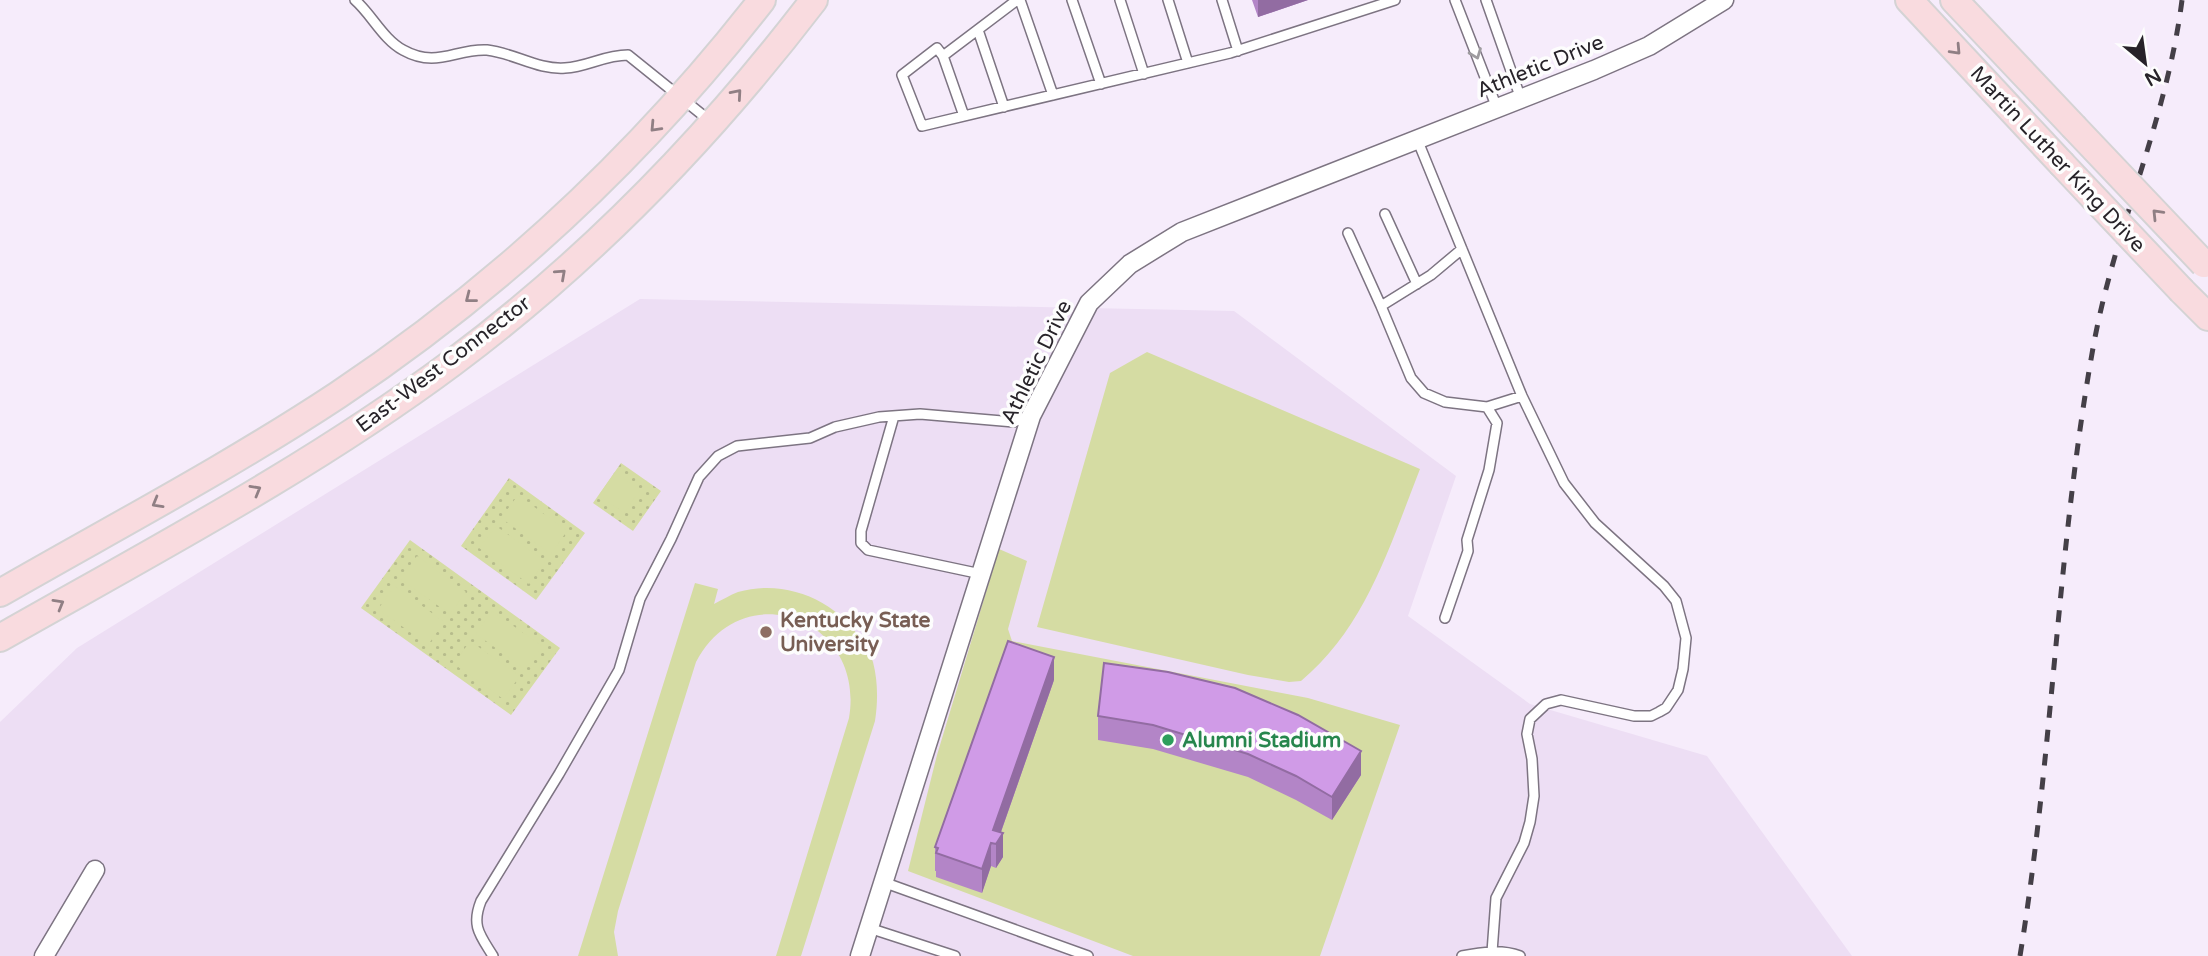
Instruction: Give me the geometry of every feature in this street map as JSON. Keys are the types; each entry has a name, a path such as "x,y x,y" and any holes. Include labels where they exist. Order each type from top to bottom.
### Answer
{"main road":[{"name":"East-West Connector","path":"0,593 283,429 401,351 490,282 546,234 624,159 682,97 762,0"},
{"name":"East-West Connector","path":"0,638 298,465 382,412 453,362 540,292 640,199 712,122 814,0"},
{"name":"Martin Luther King Drive","path":"1909,0 2208,317"},
{"name":"Martin Luther King Drive","path":"1954,0 2206,266"}],"street":[{"name":"Athletic Drive","path":"860,956 1031,416 1089,303 1130,264 1182,232 1649,46 1724,0"},
{"path":"44,956 95,870"}],"lane":[{"path":"355,0 378,28 402,50 422,57 439,60 486,50 545,68 567,68 612,55 628,55 712,122"},
{"path":"943,56 1018,0 1053,95"},
{"path":"1072,0 1101,84"},
{"path":"1120,0 1144,74"},
{"path":"1168,0 1188,64"},
{"path":"1222,0 1238,51"},
{"path":"964,116 943,56 937,48 902,75 922,126 1238,51 1395,0"},
{"path":"1455,0 1497,108"},
{"path":"1486,0 1521,99"},
{"path":"978,30 1004,107"},
{"path":"1418,139 1522,396 1564,483 1595,523 1664,586 1676,601 1686,645 1678,690 1666,708 1651,716 1634,716 1560,700 1546,704 1530,719 1527,734 1532,759 1534,796 1530,822 1524,843 1496,898 1492,952"},
{"path":"1385,214 1417,284"},
{"path":"1348,233 1411,377 1424,393 1445,402 1487,407 1522,396"},
{"path":"1381,306 1431,275 1462,249"},
{"path":"1446,618 1468,551 1467,540 1489,470 1497,423 1487,407"},
{"path":"493,956 478,930 475,915 481,901 620,670 640,598 699,477 718,456 737,446 810,438 835,427 894,416 920,414 1014,422 1031,416"},
{"path":"894,416 860,531 860,543 868,550 981,574"},
{"path":"883,882 1088,956"},
{"path":"869,928 955,956"},
{"path":"1462,956 1504,951 1520,956"}],"shaded area":[{"name":"Kentucky State University","path":"640,299 1234,311 1456,476 1408,616 1530,704 1707,756 1852,956 0,956 0,722 77,648"}],"green space":[{"path":"1147,352 1420,469 1374,583 1359,610 1324,660 1301,681 1289,682 1248,675 1037,627 1110,373"},
{"path":"621,463 661,491 633,531 593,503"},
{"path":"615,472 640,490 624,513 599,495"},
{"path":"509,478 585,533 536,600 461,546"},
{"path":"518,495 567,531 551,554 501,518"},
{"path":"496,526 545,561 529,584 479,548"},
{"path":"410,540 560,648 511,715 361,608"},
{"name":"Alumni Stadium","path":"999,549 1027,561 1008,629 1012,641 1308,698 1400,725 1320,956 1133,956 908,871 937,755"},
{"path":"417,556 466,592 450,614 400,579"},
{"path":"695,583 718,589 714,604 738,592 774,588 810,596 840,615 853,628 873,662 877,692 875,721 801,956 776,956 849,718 849,683 839,655 820,633 796,619 769,614 742,619 716,635 696,662 618,911 614,932 618,956 578,956"},
{"path":"395,586 444,622 428,645 378,609"},
{"path":"492,611 542,646 525,669 476,634"},
{"path":"470,641 520,676 503,699 454,664"}],"building":[{"path":"1008,641 1054,657 993,830 1003,833 996,844 991,843 982,869 936,853 938,848 935,847"},
{"path":"1104,663 1168,672 1235,688 1298,715 1361,751 1332,797 1296,776 1248,754 1153,725 1098,716"}],"railway":[{"path":"2020,956 2040,804 2071,499 2093,348 2102,304 2165,88 2182,0"}],"place":[{"name":"Kentucky State University","path":"766,632"},
{"name":"Alumni Stadium","path":"1168,740"}]}
